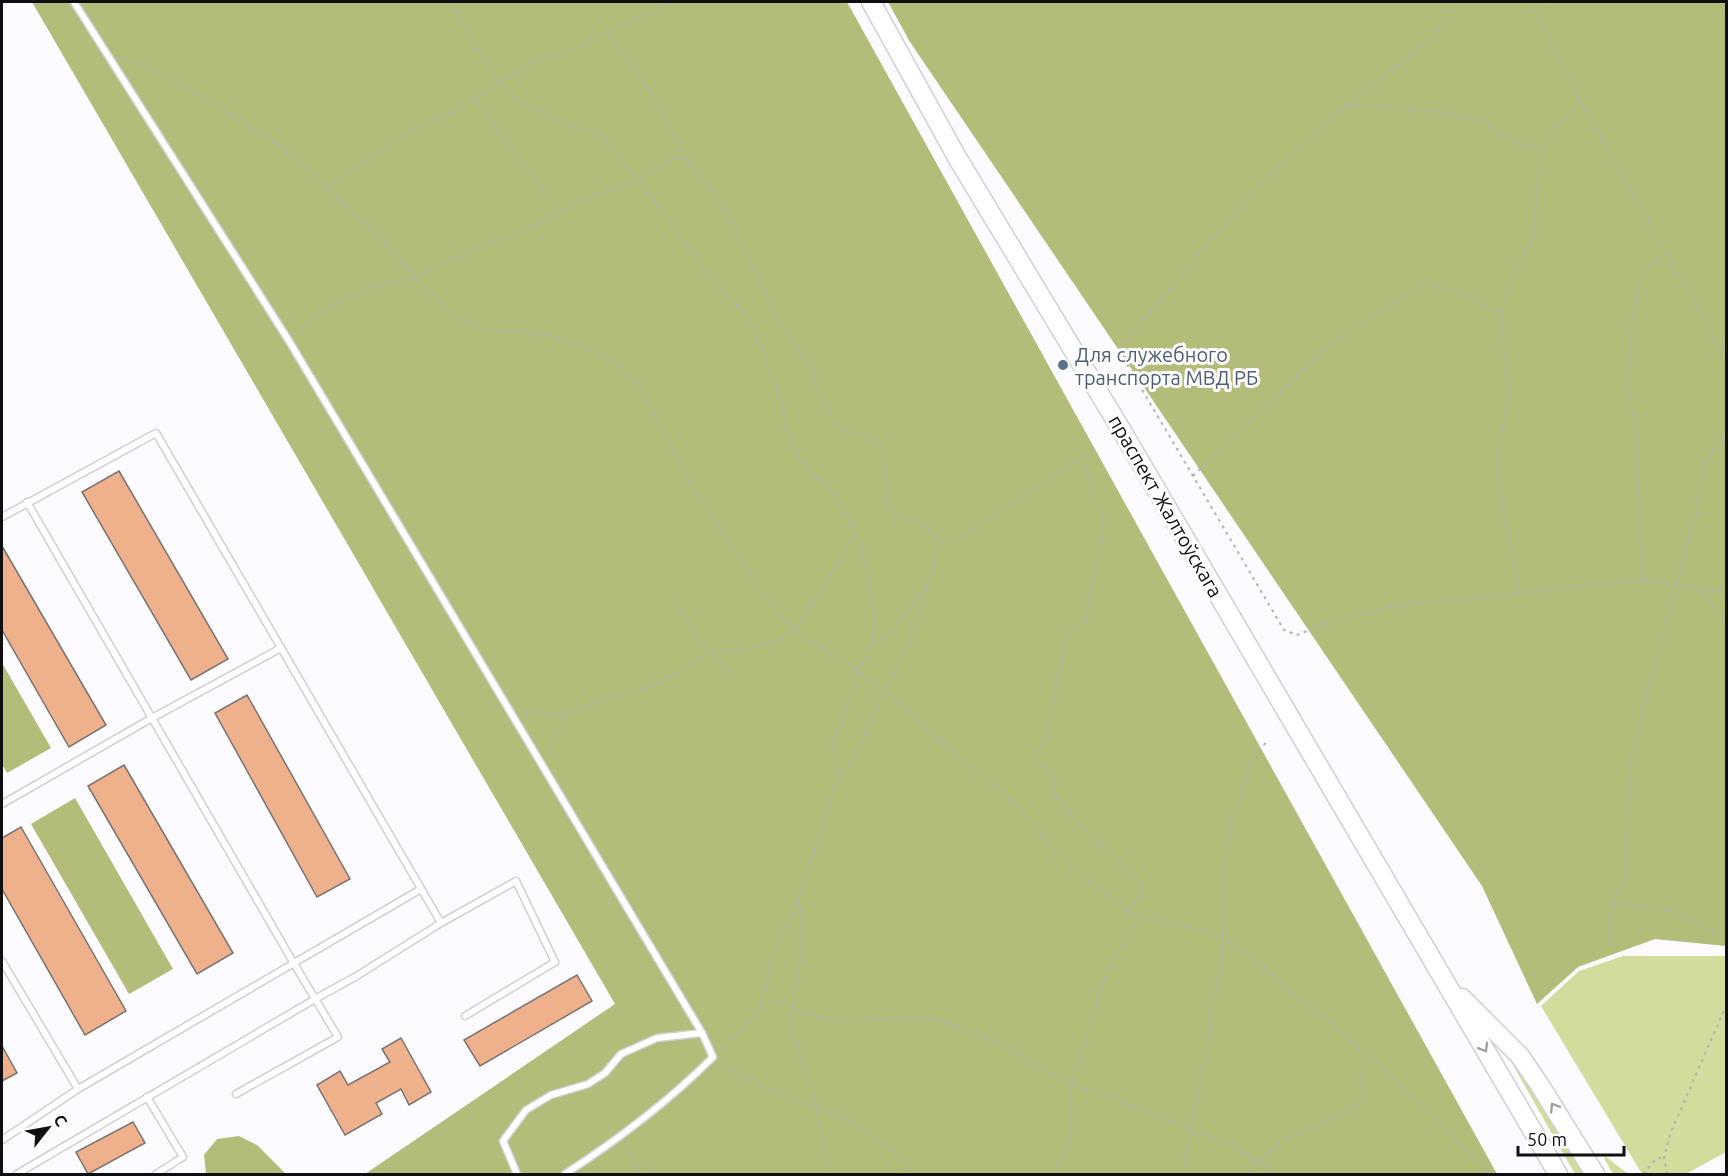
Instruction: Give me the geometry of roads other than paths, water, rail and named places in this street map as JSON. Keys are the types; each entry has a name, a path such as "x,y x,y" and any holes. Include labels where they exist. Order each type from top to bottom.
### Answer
{"main road":[{"name":"праспект Жалтоўскага","path":"871,2 958,159 1122,431 1558,1174"},
{"name":"праспект Жалтоўскага","path":"1444,979 1520,1056 1595,1174"}],"lane":[{"path":"74,2 288,341 702,1033 712,1057 623,1136 566,1174"},
{"path":"2,517 156,433 441,922"},
{"path":"27,502 338,1037 236,1094"},
{"path":"2,804 152,718 281,648"},
{"path":"17,1174 355,977 441,922 516,881 555,962 465,1016"},
{"path":"2,1140 78,1089 421,889"},
{"path":"2,961 78,1089"},
{"path":"517,1174 503,1141 526,1110 551,1095 588,1084 604,1073 621,1054 657,1038 702,1033"},
{"path":"147,1097 183,1157 156,1174"}],"place":[{"name":"Для служебного транспорта МВД РБ","path":"1063,365"}]}
